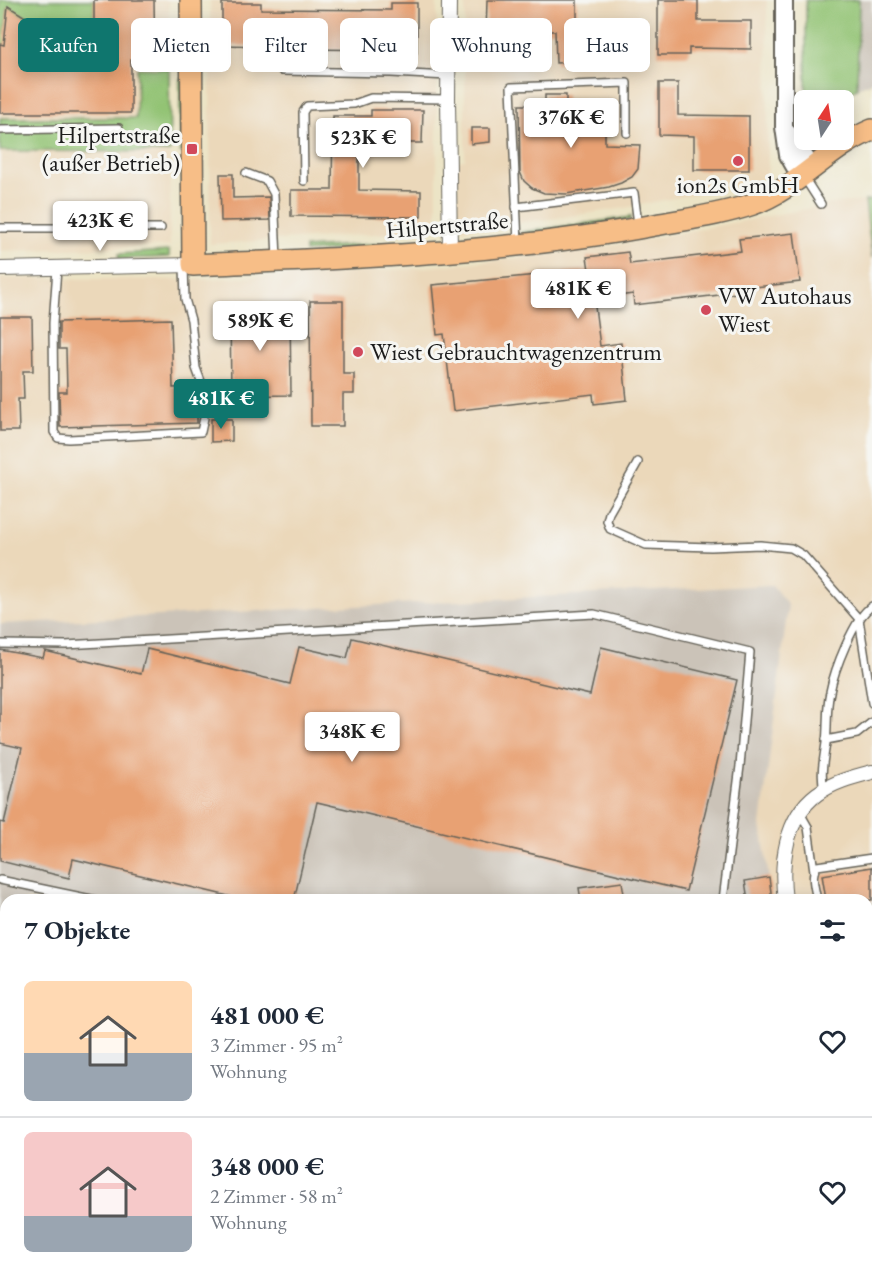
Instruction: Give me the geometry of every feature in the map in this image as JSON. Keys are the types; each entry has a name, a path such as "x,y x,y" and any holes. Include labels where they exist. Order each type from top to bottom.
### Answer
{"main road":[{"path":"188,266 191,0"},
{"name":"Hilpertstraße","path":"188,266 518,245 594,236 738,209 772,196 858,136 872,130"}],"street":[{"path":"449,0 449,18"},
{"path":"784,0 784,127 806,174"},
{"path":"448,72 450,251"},
{"name":"Hilpertstraße","path":"0,269 188,266"},
{"path":"783,894 784,857 800,813 824,789 840,781 872,772"}],"lane":[{"path":"328,72 448,76"},
{"path":"518,245 511,87 627,83 627,133"},
{"path":"304,181 303,112 307,106 354,105 371,98 448,99"},
{"path":"0,130 119,128"},
{"path":"246,173 267,181 274,194 276,262"},
{"path":"806,174 821,204"},
{"path":"516,207 634,193 638,228"},
{"path":"0,228 161,228"},
{"path":"57,269 53,351 54,432 58,438 201,432 204,418 203,387 196,368 191,320 185,303 188,266"},
{"path":"638,462 609,513 607,521 610,529 621,536 646,545 711,547 760,545 791,549 803,555 860,619 872,703"},
{"path":"824,789 822,778 830,692 846,645 866,610 872,606"},
{"path":"0,644 66,645 594,614 750,652 740,766 724,894"},
{"path":"826,740 856,734 872,722"},
{"path":"800,813 808,827 816,894"},
{"path":"814,871 817,866 821,865 872,858"},
{"path":"0,880 67,894"}],"shaded area":[{"path":"0,0 169,0 169,18 131,18 131,72 169,72 170,246 0,251"},
{"path":"210,0 437,0 437,18 430,18 430,72 437,72 437,218 433,227 425,231 210,244 210,72 231,72 231,18 210,18"},
{"path":"465,0 767,0 768,169 766,175 759,181 624,208 462,229 458,211 458,161 465,160 465,72 552,72 552,18 465,18"},
{"path":"859,0 872,0 872,82 857,88"},
{"path":"865,201 872,258 872,894 0,894 0,278 193,280 410,269 605,247 838,203"},
{"path":"772,585 788,605 761,825 771,894 0,894 0,624"}],"green space":[{"path":"0,0 94,0 94,18 27,18 8,6 5,34 8,45 0,44"},
{"path":"806,0 859,0 857,88 854,90 806,90"},
{"path":"137,72 169,72 170,152 0,151 0,118 136,118"},
{"path":"180,79 185,79 185,153 180,152"},
{"path":"872,200 872,258 865,201"},
{"path":"631,217 629,220 525,235 522,232"},
{"path":"426,241 423,245 305,252 305,248"},
{"path":"169,251 169,257 119,259 119,254"}],"building":[{"path":"94,0 154,0 154,18 131,18 131,113 0,113 0,44 4,45 8,6 27,18 18,18 18,72 119,72 119,18 94,18"},
{"path":"487,0 577,0 577,18 564,18 564,63 556,63 555,31 552,31 552,18 486,18"},
{"path":"658,0 698,0 698,21 751,21 751,49 689,48 689,55 658,55"},
{"path":"222,3 261,3 261,9 391,10 391,3 417,3 417,18 340,18 340,49 328,49 328,18 243,18 243,46 231,45 231,18 222,18"},
{"path":"659,83 678,83 678,115 749,116 749,170 694,170 694,136 659,135"},
{"path":"545,95 566,95 566,105 605,106 605,144 640,145 638,169 632,177 609,187 566,194 544,193 532,188 524,181 520,172 519,105 545,105"},
{"path":"371,110 423,110 422,143 359,143 359,190 421,191 421,217 291,216 291,190 332,190 333,116 371,116"},
{"path":"471,128 490,128 490,142 471,144"},
{"path":"220,174 233,174 233,198 269,197 270,220 221,221"},
{"path":"794,233 800,282 745,288 745,292 634,305 633,294 594,299 600,346 621,343 627,400 594,404 593,394 453,411 444,334 437,335 432,285 589,270 587,257 628,252 630,264 741,251 739,239"},
{"path":"310,301 343,301 343,374 354,374 354,394 343,394 343,426 311,426"},
{"path":"230,309 290,309 291,395 231,396"},
{"path":"0,317 32,317 33,371 23,371 24,399 18,399 19,431 0,431"},
{"path":"171,319 173,388 197,387 197,423 60,427 59,392 67,392 66,349 59,349 59,322"},
{"path":"211,419 232,419 232,441 211,442"},
{"path":"352,638 590,695 601,647 737,680 686,891 317,802 295,894 220,894 73,859 69,878 0,861 0,822 4,823 22,748 0,743 0,650 43,658 45,651 141,674 147,649 290,684 299,647 347,658"},
{"path":"872,867 872,894 825,894 822,875"},
{"path":"769,877 771,894 747,894 745,881"},
{"path":"622,882 624,894 580,894 579,888"}],"place":[{"name":"Hilpertstraße (außer Betrieb)","path":"192,149"},
{"name":"ion2s GmbH","path":"738,161"},
{"name":"VW Autohaus Wiest","path":"706,310"},
{"name":"Wiest Gebrauchtwagenzentrum","path":"358,352"}]}
